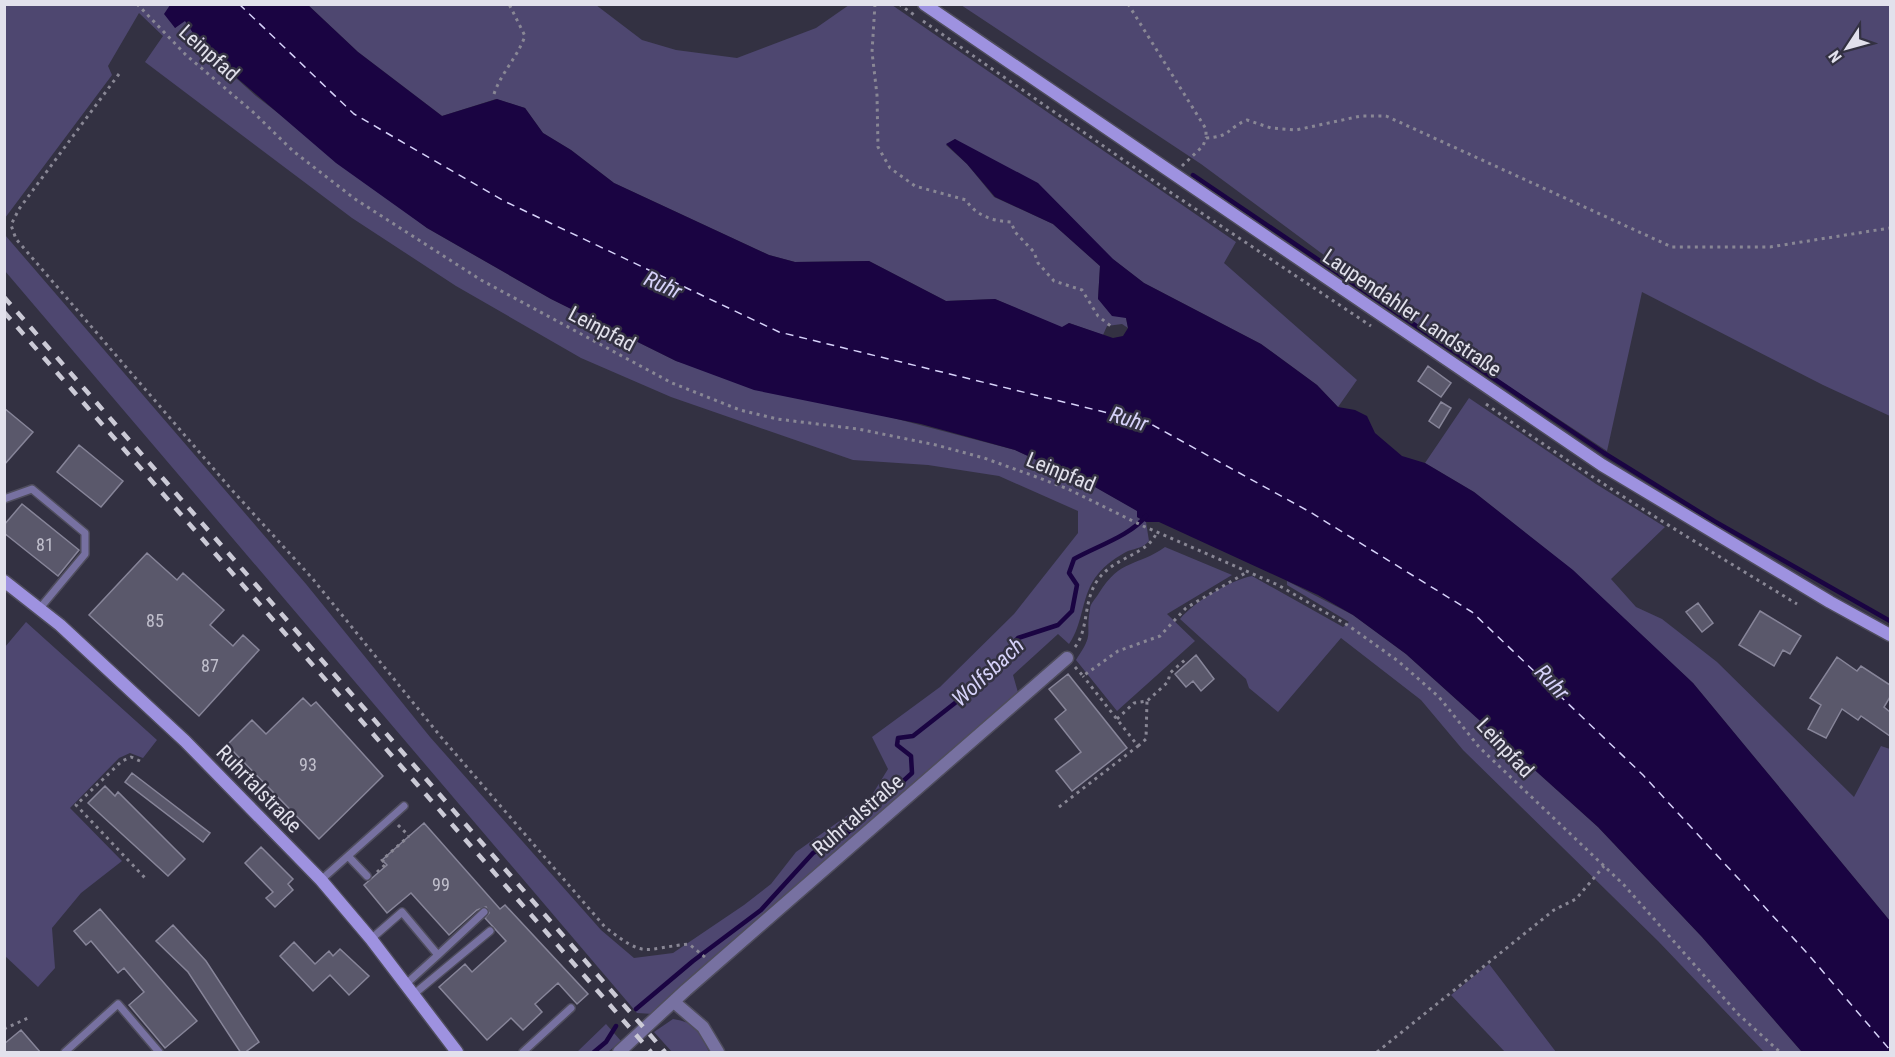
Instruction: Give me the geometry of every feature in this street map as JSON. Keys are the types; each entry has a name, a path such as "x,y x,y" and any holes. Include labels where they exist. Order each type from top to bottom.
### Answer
{"main road":[{"name":"Laupendahler Landstraße","path":"924,4 1602,465 1820,596 1890,635"},
{"name":"Ruhrtalstraße","path":"4,581 40,608 185,741 321,880 410,989 454,1052"}],"street":[{"name":"Ruhrtalstraße","path":"619,1053 1067,657"},
{"path":"675,1002 703,1027 718,1053"}],"lane":[{"path":"4,499 32,489 85,533 84,554 40,608"},
{"path":"321,880 404,806"},
{"path":"348,856 368,877"},
{"path":"371,939 402,912 438,955"},
{"path":"410,989 438,955 484,912"},
{"path":"410,989 490,931"},
{"path":"65,1053 118,1004 159,1053"},
{"path":"523,1053 571,1008"}],"path":[{"name":"Leinpfad","path":"137,4 186,55 253,111 293,151 355,199 481,280 672,383 740,410 777,419 858,429 960,451 1068,489 1133,522 1278,585 1349,626 1398,662 1439,697 1487,755 1604,866 1737,1014 1780,1053"},
{"path":"494,94 501,76 520,49 525,36 509,4"},
{"path":"875,4 872,52 877,95 878,147 890,168 915,186 966,200 973,210 995,221 1011,222 1015,232 1034,252 1038,262 1054,281 1082,291 1098,316 1112,327"},
{"path":"1128,4 1206,129 1203,146 1173,175"},
{"path":"118,74 19,209 11,225 16,239 231,489 312,578 441,737 604,927 631,947 641,951 689,944 706,958"},
{"path":"1206,138 1222,137 1238,123 1247,120 1271,128 1296,130 1360,116 1386,116 1672,247 1770,247 1890,228"},
{"path":"1138,746 1067,657 1082,639 1087,606 1095,584 1120,560 1149,546 1157,532"},
{"path":"1083,676 1118,651 1160,636 1186,608 1248,572"},
{"path":"1117,719 1134,703 1147,701 1168,682 1170,673 1186,658"},
{"path":"1059,807 1146,739 1147,701"},
{"path":"140,761 130,757 122,761 76,805 146,879"},
{"path":"368,877 386,864 382,860 409,836 391,817"},
{"path":"1377,1053 1554,910 1576,899 1604,866"},
{"path":"4,1029 28,1018"}],"shaded area":[{"path":"4,5 170,5 175,28 185,20 197,39 216,60 256,96 427,228 551,299 676,361 1015,450 1095,487 1138,511 1137,517 1146,522 1149,541 1116,558 1098,574 1088,590 1074,636 1069,644 1058,634 1013,675 1019,696 653,1014 637,1013 5,271 5,235 306,584 430,737 601,930 634,958 673,953 771,884 796,852 869,800 888,769 872,737 940,687 1014,614 1078,533 1078,511 999,476 928,465 853,460 671,397 581,358 456,286 352,218 145,62 163,36 139,13 108,66 112,75 5,218"},
{"path":"308,5 596,5 642,40 676,50 737,58 816,28 849,5 892,5 1236,242 1224,263 1357,380 1338,407 1317,385 1261,344 1144,283 955,139 946,145 967,164 994,197 1053,224 1100,266 1098,299 1126,318 1128,328 1122,324 1107,326 1103,335 1069,323 1062,328 995,299 946,301 869,261 795,262 769,255 614,183 571,150 543,133 525,108 496,99 442,116 358,52"},
{"path":"961,5 1890,5 1890,416 1823,385 1642,292 1607,451 1440,341 1201,164"},
{"path":"1469,398 1596,484 1665,527 1611,579 1636,607 1662,619 1717,662 1854,797 1881,746 1890,749 1890,921 1693,683 1572,570 1474,492 1425,463"},
{"path":"1165,547 1232,575 1167,614 1195,641 1117,711 1076,660 1087,639 1090,607 1107,582 1122,568"},
{"path":"1252,576 1343,627 1349,622 1287,585 1287,581 1353,615 1406,654 1598,827 1702,937 1802,1052 1764,1052 1658,941 1463,750 1421,700 1341,638 1278,712 1249,688 1246,679 1180,619 1194,605 1213,593 1233,582"},
{"path":"26,622 157,740 143,758 130,753 119,758 70,808 122,861 81,893 52,928 55,968 38,987 4,955 5,647"},
{"path":"1489,964 1556,1052 1505,1052 1451,995"},
{"path":"673,1019 692,1025 703,1039 709,1052 672,1052 654,1032"},
{"path":"606,1024 621,1041 608,1052 577,1052"}],"water":[{"name":"Ruhr","path":"170,5 308,5 358,52 442,116 497,99 525,108 543,133 571,150 614,183 769,255 795,262 869,261 946,301 995,299 1062,327 1069,323 1113,338 1123,336 1128,328 1126,318 1112,316 1098,299 1100,266 1053,224 995,197 967,164 946,144 955,139 1038,183 1113,259 1144,283 1261,344 1317,385 1338,407 1355,410 1367,416 1375,433 1402,456 1425,463 1474,492 1573,570 1693,683 1890,921 1890,1052 1802,1052 1702,937 1598,827 1406,654 1353,615 1318,595 1159,522 1146,522 1137,517 1137,511 1095,487 1015,450 921,424 754,390 676,361 551,299 427,228 336,163 216,60 197,39 185,21 175,28 164,14"}],"building":[{"path":"1428,366 1451,383 1441,397 1418,381"},
{"path":"1441,402 1451,408 1439,428 1429,421"},
{"path":"4,408 33,432 4,465"},
{"path":"79,445 123,481 101,507 57,472"},
{"path":"22,504 79,550 58,576 4,533 4,525"},
{"path":"147,553 177,580 183,573 224,610 210,625 233,646 243,635 259,650 199,716 89,615"},
{"path":"1698,603 1713,623 1702,632 1686,612"},
{"path":"1760,611 1801,636 1790,654 1783,650 1774,666 1739,645"},
{"path":"1196,655 1214,679 1201,691 1193,681 1186,687 1175,674"},
{"path":"1837,657 1857,671 1861,666 1890,685 1890,697 1884,707 1890,712 1890,736 1861,716 1858,720 1842,709 1826,738 1808,729 1821,705 1810,698"},
{"path":"1068,674 1127,748 1072,791 1056,771 1081,752 1055,719 1066,710 1049,689"},
{"path":"303,698 311,706 316,702 383,776 319,839 227,745 252,720 266,734"},
{"path":"132,773 210,833 203,842 125,782"},
{"path":"105,786 115,796 118,792 185,859 168,876 88,803"},
{"path":"424,823 500,909 505,905 588,994 577,1004 558,983 535,1004 542,1012 523,1030 511,1018 487,1040 439,987 465,964 472,972 506,941 485,918 489,913 486,907 477,910 449,935 411,893 387,913 364,885 387,865 382,860"},
{"path":"261,847 293,879 288,884 293,890 275,907 266,898 273,892 245,863"},
{"path":"100,909 197,1021 165,1048 129,1005 144,992 124,968 118,973 91,941 86,945 74,931"},
{"path":"173,925 206,961 259,1042 244,1053 241,1053 188,972 156,941"},
{"path":"294,942 315,964 329,951 333,956 340,949 369,976 349,995 330,975 313,991 280,956"},
{"path":"21,1030 41,1053 4,1053 4,1044"}],"waterway":[{"path":"1193,175 1604,453 1714,521 1890,621"},
{"name":"Wolfsbach","path":"636,1009 693,961 761,910 813,853 846,834 912,773 911,756 897,745 898,738 913,736 969,692 1018,638 1058,625 1072,611 1077,585 1069,573 1074,559 1122,535 1146,516"},
{"name":"Wolfsbach","path":"594,1052 606,1042 616,1026"}],"ferry route":[{"path":"239,4 354,114 504,201 779,332 1149,423 1310,512 1472,612 1643,775 1807,953 1890,1050"}],"railway":[{"path":"4,297 665,1052"},
{"path":"4,312 651,1052"}]}
